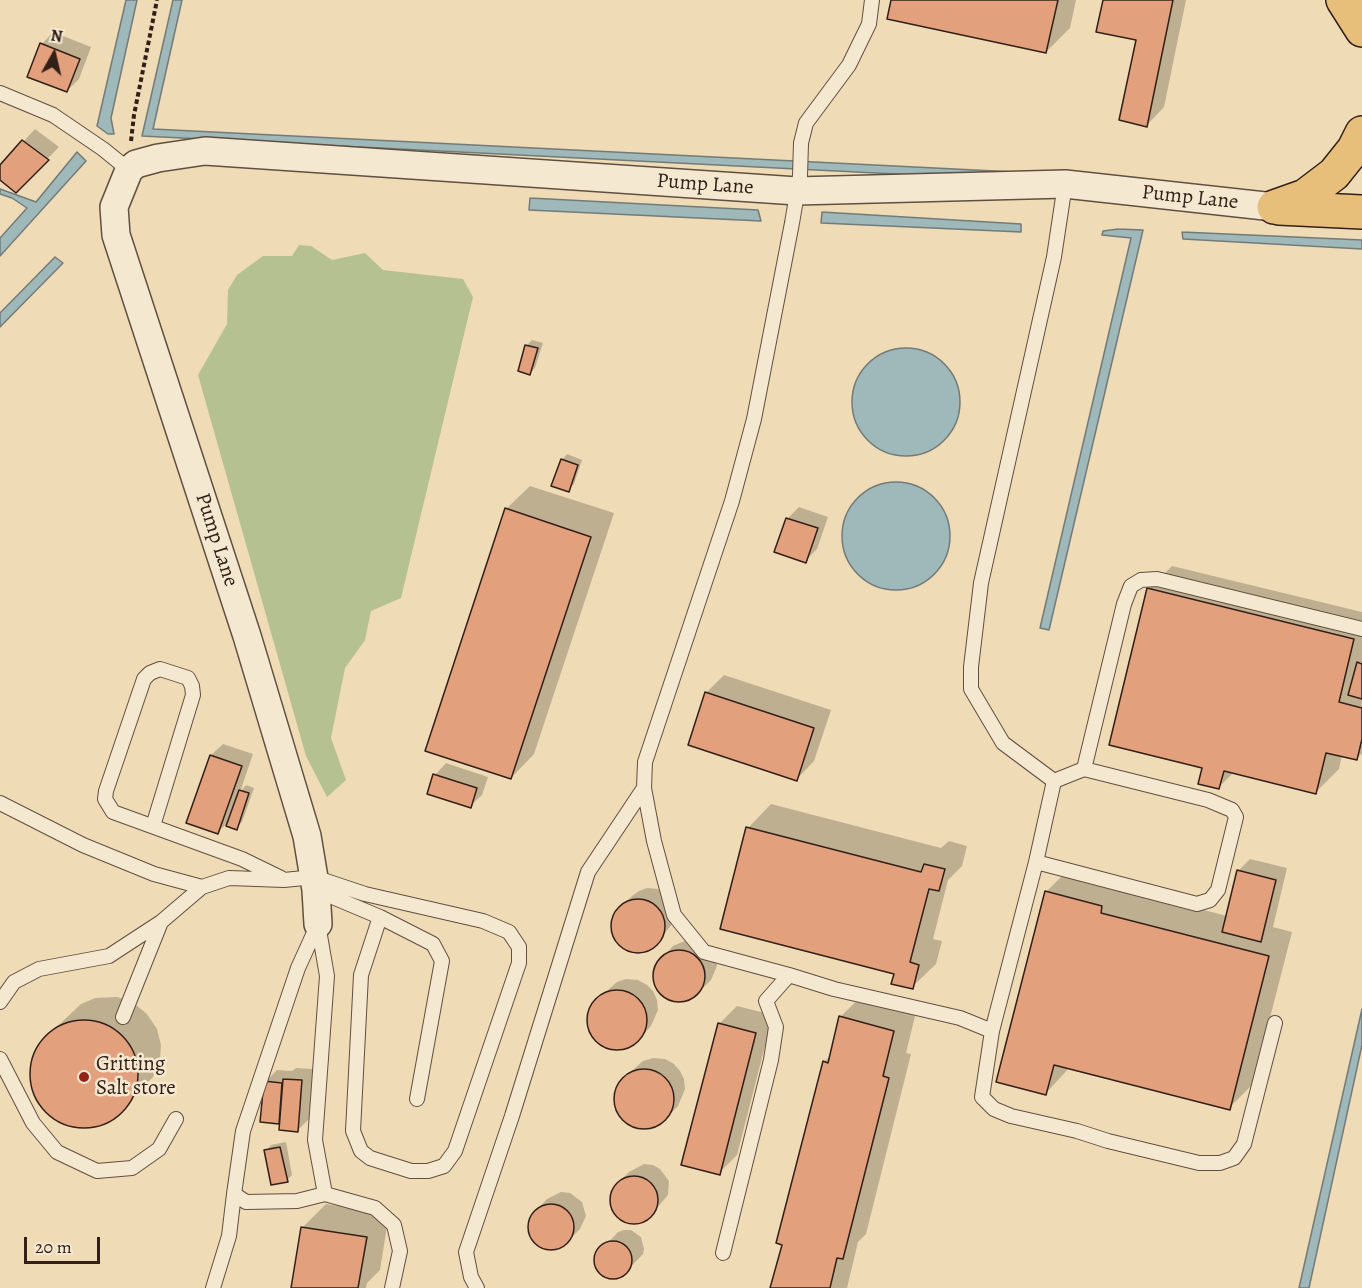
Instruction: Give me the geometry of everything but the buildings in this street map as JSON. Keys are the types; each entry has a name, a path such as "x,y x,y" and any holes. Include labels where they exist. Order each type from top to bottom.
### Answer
{"main road":[{"path":"1343,0 1362,30"},
{"path":"1274,207 1305,196 1334,174 1354,149 1362,133"},
{"path":"1274,207 1362,212"}],"street":[{"name":"Pump Lane","path":"318,924 315,884 307,836 247,636 116,235 114,207 133,167 158,158 205,151 799,184 1065,184 1274,207"}],"lane":[{"path":"872,0 869,24 860,46 849,65 806,123 801,143 799,184 754,419 732,501 645,762 644,788 654,841 674,915 704,952 834,989 960,1018 992,1031"},
{"path":"0,93 53,115 133,167"},
{"path":"1054,781 1003,743 972,689 971,667 981,583 1054,256 1065,184"},
{"path":"1084,769 1124,604 1131,586 1141,580 1157,579 1362,629"},
{"path":"153,826 193,695 188,678 160,669 144,680 105,799 113,812 242,859 284,880"},
{"path":"1036,862 1197,904 1210,900 1218,890 1236,817 1232,810 1208,800 1084,769 1054,781"},
{"path":"1054,781 1036,862 992,1031 982,1097 994,1109 1011,1116 1199,1163 1220,1163 1234,1158 1244,1144 1275,1023"},
{"path":"477,1288 471,1277 466,1252 512,1116 588,872 644,788"},
{"path":"0,803 83,845 154,874 202,887"},
{"path":"0,1002 14,982 39,969 110,956 161,922 202,887 229,878 284,880 315,884 483,921 509,932 519,947 519,963 455,1151 444,1166 428,1171 411,1171 370,1158 361,1151 352,1131 361,975 380,917"},
{"path":"315,884 433,944 442,960 417,1100"},
{"path":"123,1017 161,922"},
{"path":"213,1288 229,1236 243,1131 298,968 318,924"},
{"path":"318,924 327,976 315,1140 325,1194"},
{"path":"723,1253 771,1060 776,1027 766,1001 789,975"},
{"path":"0,1059 33,1123 57,1152 98,1171 132,1168 159,1149 176,1119"},
{"path":"234,1194 246,1202 297,1201 325,1194 375,1208 394,1225 400,1251 392,1288"}],"path":[{"path":"133,167 130,138 157,0"}],"green space":[{"path":"299,245 311,246 332,260 365,253 383,270 463,279 473,297 401,598 371,611 365,640 345,668 331,738 346,780 327,797 306,756 198,375 227,324 228,290 237,275 263,256 292,256"}],"water":[{"path":"126,0 137,0 111,118 114,134 108,134 97,126"},
{"path":"173,0 182,0 153,129 1075,175 1074,183 142,136"},
{"path":"77,152 86,161 0,256 0,238 27,208 12,198 0,194 0,189 36,202"},
{"path":"530,198 758,210 761,221 529,210"},
{"path":"822,212 1021,224 1021,232 821,223"},
{"path":"1143,230 1049,630 1040,628 1131,238 1102,235 1103,231"},
{"path":"1182,232 1362,240 1362,249 1183,239"},
{"path":"55,257 63,263 0,327 0,313"},
{"path":"906,348 927,352 944,364 956,381 960,402 956,423 944,440 927,452 906,456 885,452 868,440 856,423 852,402 856,381 868,364 885,352"},
{"path":"896,482 917,486 934,498 946,515 950,536 946,557 934,574 917,586 896,590 875,586 858,574 846,557 842,536 846,515 858,498 875,486"},
{"path":"1362,1009 1362,1045 1309,1288 1299,1288"}],"place":[{"name":"Gritting Salt store","path":"84,1077"}]}
